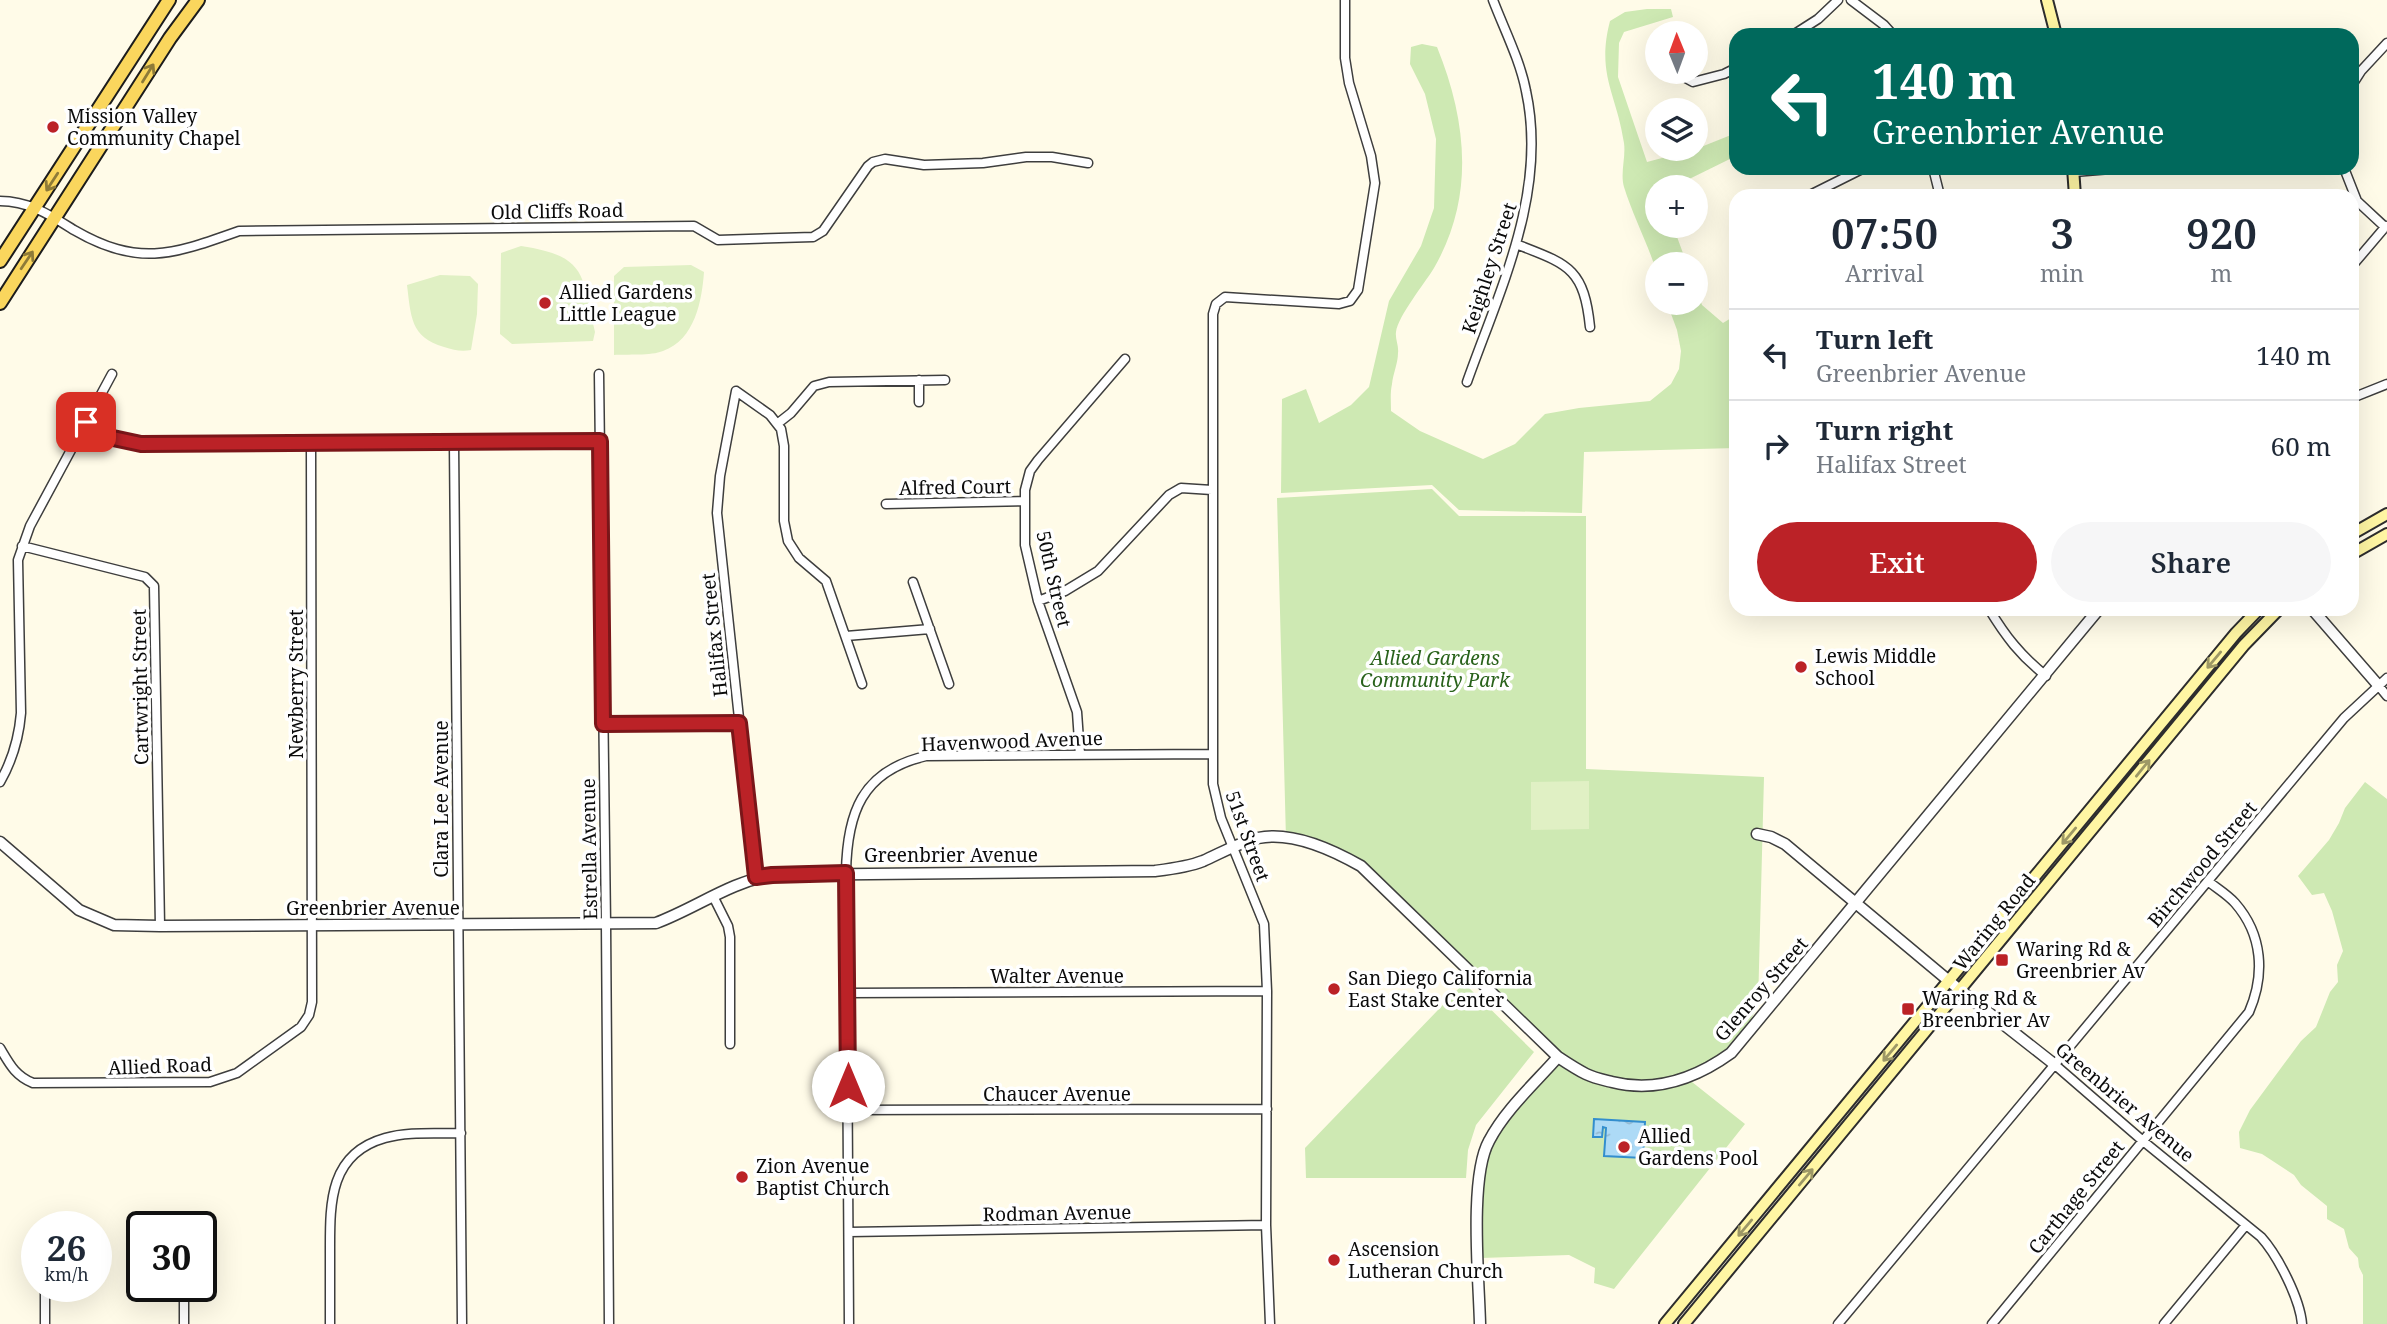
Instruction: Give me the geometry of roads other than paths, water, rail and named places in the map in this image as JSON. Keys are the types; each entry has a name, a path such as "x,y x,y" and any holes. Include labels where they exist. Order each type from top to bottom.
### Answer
{"main road":[{"path":"0,261 169,0"},
{"path":"0,303 170,38 198,0"},
{"path":"2047,0 2054,28"},
{"path":"2359,530 2387,514"},
{"path":"2359,550 2387,534"},
{"name":"Waring Road","path":"1665,1324 2253,616"},
{"name":"Waring Road","path":"1685,1324 2237,653 2272,616"}],"street":[{"name":"51st Street","path":"1270,1324 1266,1225 1267,991 1264,924 1222,818 1213,784 1213,314 1216,304 1225,297 1339,304 1350,301 1358,290 1375,183 1371,156 1349,83 1345,58 1345,0"},
{"name":"Keighley Street","path":"1467,382 1516,244 1529,191 1532,152 1531,117 1526,87 1493,0"},
{"path":"1804,28 1838,0"},
{"path":"1851,0 1886,28"},
{"path":"2359,74 2387,43"},
{"path":"1708,78 1729,72"},
{"name":"Old Cliffs Road","path":"0,201 20,202 35,207 90,239 125,252 147,254 180,251 239,231 694,226 718,240 813,237 823,231 873,162 885,159 924,165 1039,157 1088,163"},
{"path":"1822,189 1850,175"},
{"path":"2359,203 2386,226 2359,258"},
{"path":"1516,244 1556,260 1573,273 1586,296 1590,327"},
{"name":"50th Street","path":"1080,755 1077,712 1038,601 1026,545 1024,502 1030,471 1125,359"},
{"path":"0,782 19,734 21,713 18,560 30,526 112,374"},
{"name":"Estrella Avenue","path":"599,374 607,923 609,1324"},
{"path":"919,380 919,402"},
{"path":"862,684 826,581 799,558 788,541 784,521 784,446 777,424 791,413 814,386 830,382 945,380"},
{"path":"2359,395 2387,384"},
{"name":"Halifax Street","path":"756,877 717,513 720,476 736,391 770,415 777,424"},
{"path":"86,422 113,438 141,444 600,441"},
{"name":"Newberry Street","path":"311,443 312,926"},
{"name":"Clara Lee Avenue","path":"454,443 462,1324"},
{"path":"1038,601 1065,591 1098,571 1169,495 1181,488 1212,490"},
{"name":"Alfred Court","path":"886,504 1024,502"},
{"name":"Cartwright Street","path":"22,546 145,577 154,586 160,926"},
{"path":"913,582 949,684"},
{"path":"1993,616 2008,641 2046,676"},
{"name":"Glenroy Street","path":"1558,1057 1588,1076 1628,1086 1663,1085 1681,1080 1709,1068 1731,1053 2093,616"},
{"path":"2318,616 2387,696"},
{"path":"846,636 930,629"},
{"name":"Birchwood Street","path":"1838,1324 2344,718 2387,678"},
{"path":"603,724 739,723"},
{"name":"Havenwood Avenue","path":"849,1324 846,873 848,833 859,803 873,784 902,763 926,757 1213,754"},
{"name":"Greenbrier Avenue","path":"1757,834 1784,844 1949,982 2054,1063 2143,1141 2261,1237 2275,1255 2301,1313 2302,1324"},
{"name":"Greenbrier Avenue","path":"0,842 79,910 114,925 312,926 656,923 756,877 846,873 1155,871 1201,862 1234,846 1258,838 1276,836 1300,840 1337,852 1361,866 1558,1057"},
{"name":"Carthage Street","path":"1992,1324 2249,1012 2260,972 2260,955 2252,930 2235,903 2209,882"},
{"path":"713,896 728,926 730,937 730,1044"},
{"name":"Allied Road","path":"0,1048 17,1074 27,1081 39,1083 210,1082 225,1079 301,1027 309,1015 312,1002 312,926"},
{"name":"Walter Avenue","path":"847,993 1267,991"},
{"path":"1480,1324 1478,1230 1481,1159 1497,1126 1558,1057"},
{"name":"Chaucer Avenue","path":"848,1110 1266,1109"},
{"path":"330,1324 330,1206 334,1186 343,1167 357,1152 383,1138 461,1133"},
{"name":"Rodman Avenue","path":"849,1232 1266,1225"},
{"path":"2164,1324 2246,1225"},
{"path":"45,1302 45,1324"},
{"path":"184,1302 184,1324"}],"water":[{"name":"Allied Gardens Pool","path":"1594,1119 1645,1122 1643,1158 1604,1156 1606,1128 1603,1127 1602,1137 1593,1137"}],"place":[{"name":"Mission Valley Community Chapel","path":"53,127"},
{"name":"Allied Gardens Little League","path":"545,303"},
{"name":"Lewis Middle School","path":"1801,667"},
{"name":"Waring Rd & Greenbrier Av","path":"2002,960"},
{"name":"San Diego California East Stake Center","path":"1334,989"},
{"name":"Waring Rd & Breenbrier Av","path":"1908,1009"},
{"name":"Allied Gardens Pool","path":"1624,1147"},
{"name":"Zion Avenue Baptist Church","path":"742,1177"},
{"name":"Ascension Lutheran Church","path":"1334,1260"}],"park label":[{"name":"Allied Gardens Community Park","path":"1435,669"}]}
